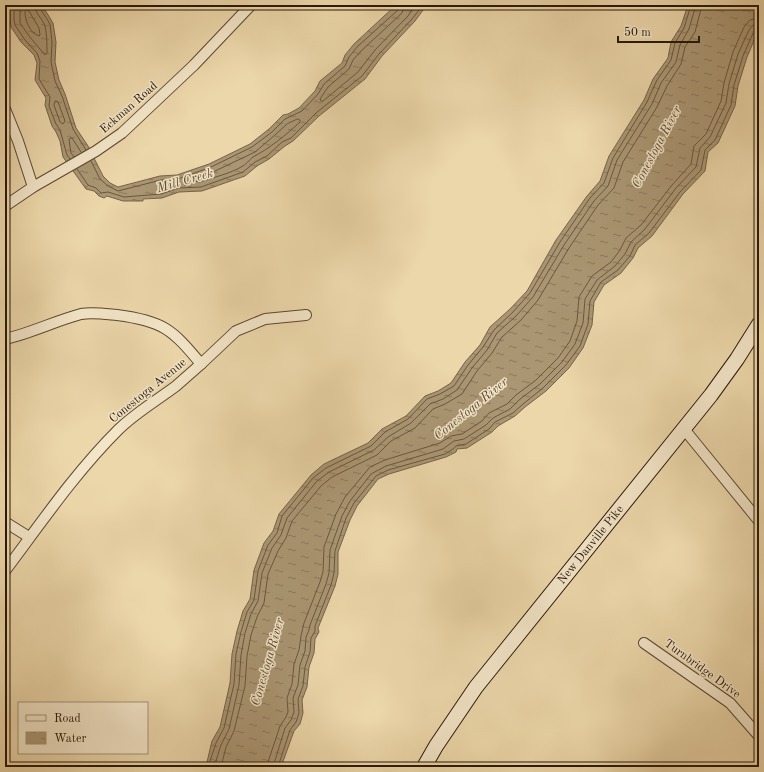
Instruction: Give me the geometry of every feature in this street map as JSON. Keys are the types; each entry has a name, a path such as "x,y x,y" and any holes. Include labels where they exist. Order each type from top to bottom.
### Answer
{"main road":[{"name":"New Danville Pike","path":"424,767 436,746 476,687 684,429 715,389 759,324"}],"street":[{"name":"Eckman Road","path":"5,206 33,187 96,151 134,124 194,66 251,5"},
{"path":"5,109 18,141 33,187"},
{"name":"Conestoga Avenue","path":"5,339 83,314 105,314 131,317 147,320 163,326 174,333 201,364 176,386 140,411 118,430 71,483 5,571"},
{"path":"201,364 236,331 265,319 306,315"},
{"path":"684,429 759,520"},
{"path":"5,522 29,538"},
{"name":"Turnbridge Drive","path":"644,643 730,703 759,736"}],"water":[{"name":"Mill Creek","path":"10,5 42,5 53,23 56,42 55,62 59,80 76,128 88,146 103,176 110,183 118,187 160,176 177,175 209,164 250,144 269,129 283,115 299,108 315,91 320,81 342,63 345,55 354,44 396,5 429,5 382,56 365,79 319,116 293,141 245,176 202,191 179,192 162,198 143,199 143,201 123,201 107,196 104,198 99,196 94,191 86,189 63,157 60,141 52,126 45,105 46,98 35,80 37,63 34,55 21,42 11,27"},
{"name":"Conestoga River","path":"688,5 759,5 759,29 747,57 738,86 735,106 718,143 708,152 705,171 683,194 652,236 638,248 633,258 621,273 604,285 594,302 592,325 583,348 569,368 546,391 515,416 467,448 457,449 456,452 446,457 389,474 378,479 357,506 338,552 338,574 335,586 318,628 319,632 315,639 314,653 309,667 307,687 302,700 303,713 300,724 294,731 281,767 204,767 207,762 212,741 220,727 230,683 232,654 243,611 250,599 254,570 264,543 273,531 279,514 311,475 324,464 368,443 382,429 406,416 425,396 438,391 451,383 465,362 480,345 490,327 527,291 556,240 587,196 600,181 609,156 644,100 653,79 668,58 671,42 681,26"}]}
